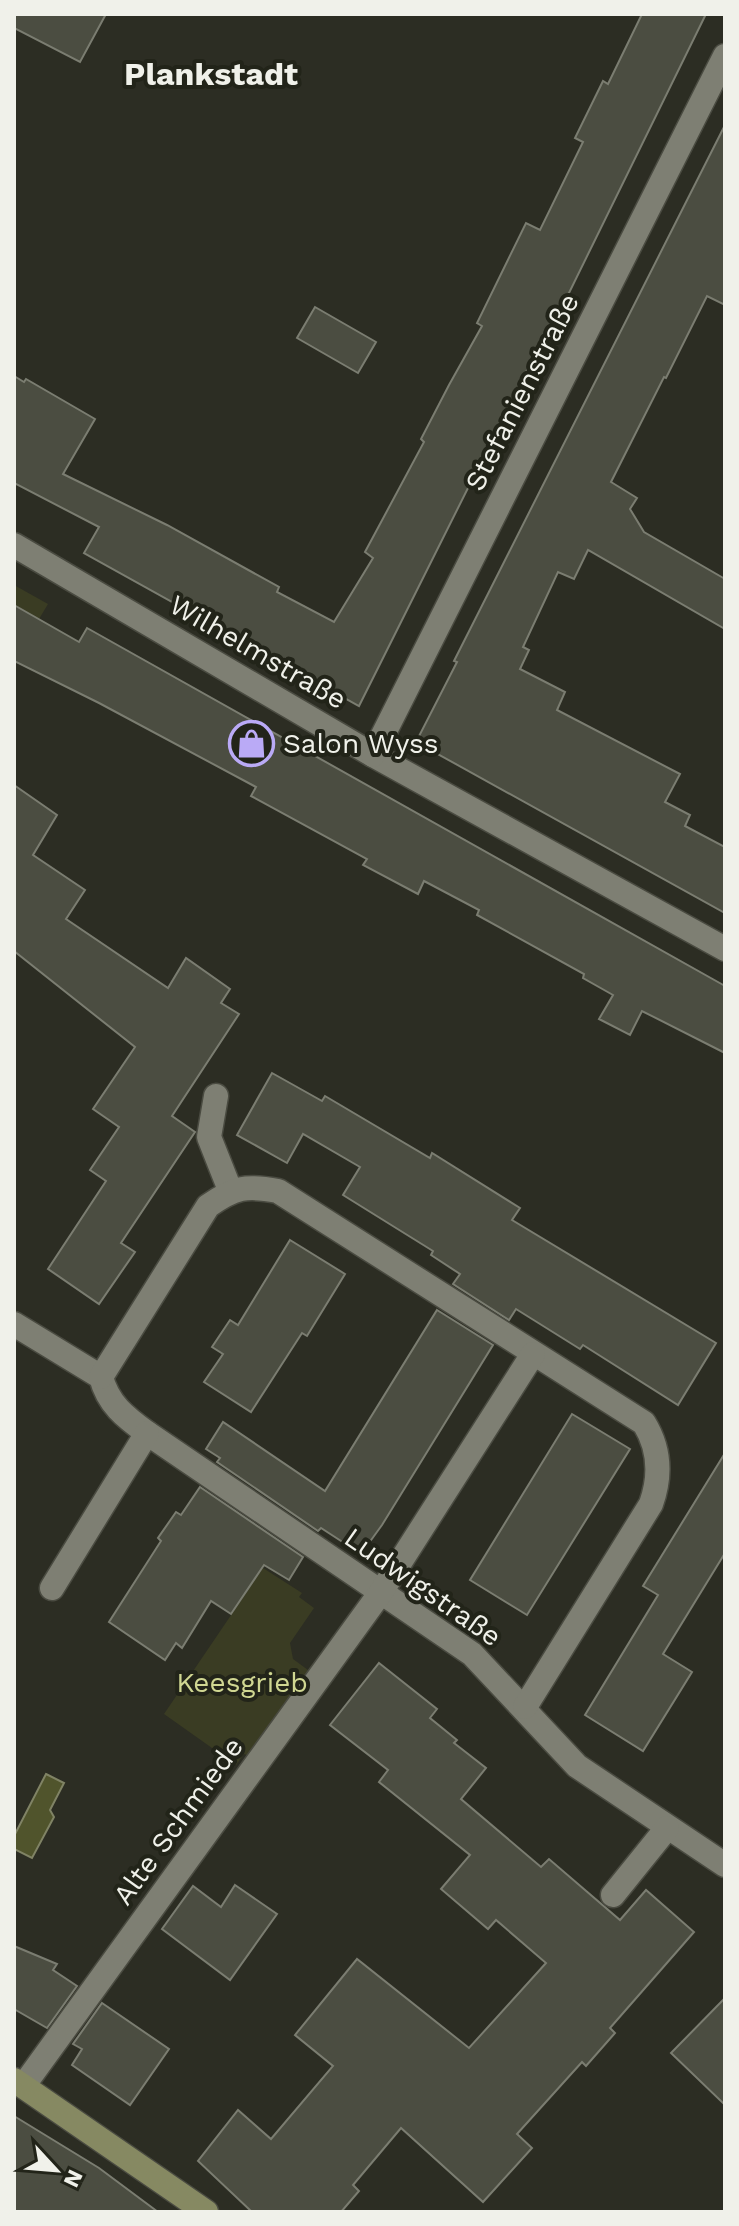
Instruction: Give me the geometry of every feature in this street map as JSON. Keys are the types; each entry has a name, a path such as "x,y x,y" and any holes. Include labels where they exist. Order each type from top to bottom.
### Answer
{"street":[{"name":"Stefanienstraße","path":"373,755 725,56"},
{"name":"Wilhelmstraße","path":"14,545 373,755 725,949"},
{"path":"216,1096 209,1137 230,1190"},
{"path":"14,1324 101,1377 208,1206 230,1190 254,1186 278,1191 644,1423 655,1448 658,1484 651,1504 525,1707"},
{"path":"381,1592 533,1354"},
{"name":"Ludwigstraße","path":"101,1377 106,1395 122,1415 472,1654 525,1707 577,1766 725,1865"},
{"path":"52,1588 147,1433"},
{"name":"Alte Schmiede","path":"19,2083 381,1592"},
{"path":"613,1895 667,1828"},
{"path":"19,2083 206,2212"}],"green space":[{"path":"14,585 48,604 39,619 14,605"},
{"name":"Keesgrieb","path":"263,1568 302,1593 299,1597 314,1608 290,1643 293,1659 308,1670 247,1755 244,1754 236,1765 164,1714"}],"shaded area":[{"path":"46,1774 64,1783 50,1810 54,1817 32,1858 14,1849 14,1836"}],"building":[{"path":"14,14 106,14 80,62 14,28"},
{"path":"642,14 706,14 539,354 536,352 359,706 84,553 99,527 14,483 14,376 24,382 26,379 95,419 63,474 167,525 279,587 277,592 334,622 373,558 365,552 482,326 477,323 526,223 540,230 583,142 575,138 603,81 608,84"},
{"path":"725,125 725,305 707,296 611,482 637,498 630,509 644,532 725,579 725,629 588,550 574,579 558,572 523,647 529,650 520,669 565,692 557,710 680,774 665,802 690,815 685,826 725,847 725,913 416,742"},
{"path":"315,307 376,342 358,373 297,338"},
{"path":"14,605 79,642 87,628 725,986 725,1053 642,1011 630,1035 599,1019 613,995 583,978 584,974 477,915 479,910 424,881 418,894 363,865 367,859 251,796 256,787 14,661"},
{"path":"14,785 57,815 33,855 85,890 66,919 168,988 186,958 230,989 221,1003 239,1014 172,1116 195,1132 121,1243 135,1252 99,1304 48,1269 106,1181 90,1170 119,1127 93,1109 135,1047 14,951"},
{"path":"272,1073 322,1101 325,1096 430,1158 432,1153 520,1208 512,1220 716,1343 678,1405 583,1345 580,1349 516,1309 509,1320 453,1284 460,1274 431,1255 433,1251 343,1195 360,1167 303,1134 287,1163 237,1135"},
{"path":"290,1240 345,1274 307,1336 302,1333 251,1412 204,1382 223,1354 212,1347 230,1320 238,1325"},
{"path":"437,1310 493,1345 361,1554 321,1528 318,1531 217,1462 220,1458 206,1449 223,1422 325,1491"},
{"path":"572,1414 630,1449 527,1615 470,1580"},
{"path":"725,1453 725,1553 663,1654 692,1672 643,1751 585,1715 658,1595 643,1586"},
{"path":"200,1487 303,1557 289,1580 264,1565 231,1614 211,1601 182,1648 176,1643 165,1660 109,1622 161,1541 158,1538 176,1512 181,1515"},
{"path":"379,1663 437,1709 430,1718 457,1740 454,1743 486,1768 461,1799 541,1867 549,1859 620,1920 646,1890 694,1932 610,2028 615,2033 586,2066 582,2062 517,2134 532,2148 483,2202 401,2128 353,2185 359,2191 341,2212 252,2212 198,2161 238,2110 271,2139 333,2066 295,2035 357,1959 469,2048 546,1963 496,1920 488,1929 441,1889 470,1855 379,1782 388,1770 330,1725"},
{"path":"235,1885 277,1914 230,1980 162,1929 193,1886 221,1907"},
{"path":"14,1946 57,1964 53,1970 77,1986 47,2028 14,2009"},
{"path":"725,1998 725,2105 671,2053"},
{"path":"102,2003 169,2049 130,2105 72,2065 82,2049 73,2044"},
{"path":"14,2116 99,2168 158,2212 14,2212"}],"place":[{"name":"Salon Wyss","path":"252,743"}],"district":[{"name":"Plankstadt","path":"211,74"}]}
